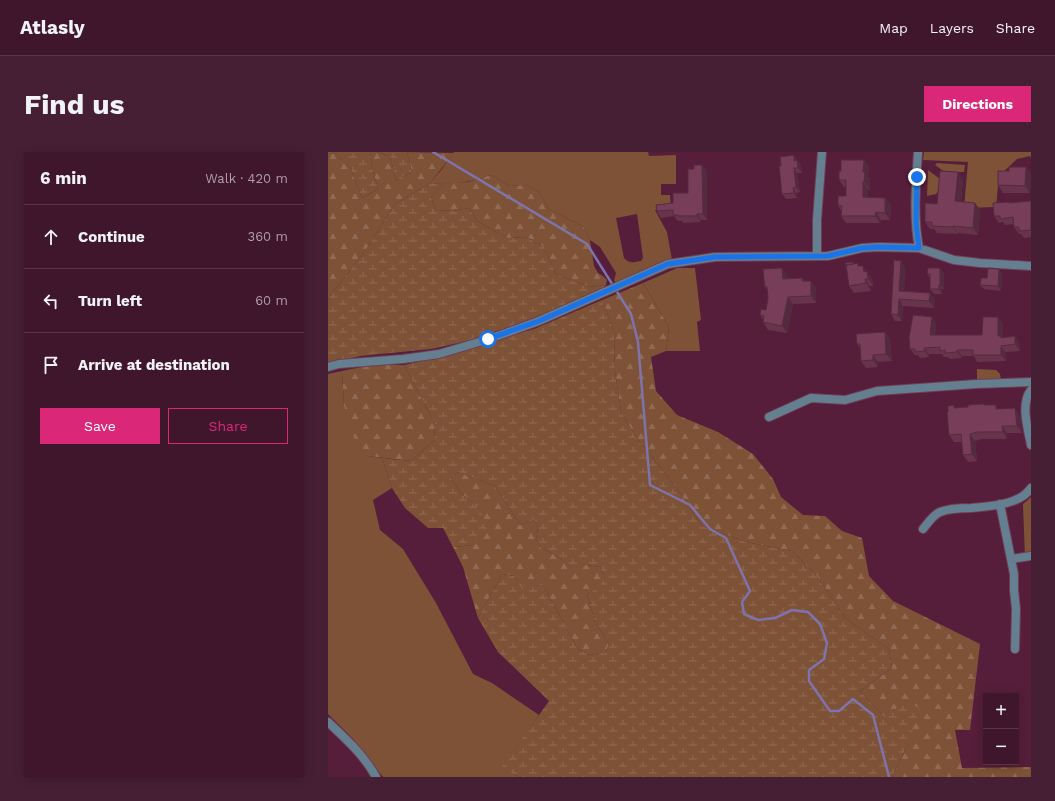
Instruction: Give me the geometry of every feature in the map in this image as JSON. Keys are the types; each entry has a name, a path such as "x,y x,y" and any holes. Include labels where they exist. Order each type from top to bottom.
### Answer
{"street":[{"path":"817,256 816,220 822,152"},
{"path":"918,152 915,217 919,248"},
{"path":"328,367 339,364 403,359 439,354 539,321 617,288 668,264 687,261 715,257 828,256 878,247 919,248 954,260 1031,266"},
{"path":"769,417 811,398 845,400 877,391 976,384 1031,382"},
{"path":"1031,390 1028,394 1026,406 1031,445"},
{"path":"923,529 930,519 940,512 958,508 971,508 1010,502 1026,494 1031,488"},
{"path":"1000,504 1014,574 1016,609 1015,649"},
{"path":"1011,559 1031,556"},
{"path":"328,722 361,754 376,777"}],"green space":[{"path":"328,152 333,152 350,167 362,198 378,189 372,167 370,152 377,152 390,156 396,181 412,172 407,152 454,153 430,183 395,204 367,248 328,299"},
{"path":"333,152 370,152 372,167 378,189 362,198 350,167"},
{"path":"377,152 407,152 412,172 396,181 390,156"},
{"path":"454,152 648,152 649,156 676,155 676,184 661,184 661,195 670,195 671,209 655,210 667,232 672,260 618,283 614,281 616,273 600,247 590,240 584,227 549,209 539,192 526,185 510,186 491,175 461,183 430,183","holes":["637,214 643,258 641,261 632,262 624,258 616,218"]},
{"path":"924,152 1031,152 1031,158 1030,156 1017,159 999,176 996,207 964,208 968,162 923,160"},
{"path":"937,163 965,165 964,172 945,172 935,165"},
{"path":"928,170 940,179 939,190 936,194 927,196"},
{"path":"491,175 510,186 526,185 539,192 549,209 584,227 590,240 594,266 598,273 607,280 606,285 590,287 556,274 544,247 526,237 507,238 477,221 469,208 453,211 436,210 431,197 443,184 468,182"},
{"path":"430,183 443,184 431,197 436,210 453,211 469,208 477,221 507,238 526,237 544,247 556,274 590,287 606,285 603,289 542,316 467,341 431,349 360,356 328,364 328,299 367,248 395,204"},
{"path":"677,268 695,268 701,320 697,322 700,351 666,351 669,327 643,283"},
{"path":"643,283 669,327 666,351 651,357 656,391 677,415 718,432 753,454 773,479 781,497 803,515 825,516 842,531 862,538 869,576 893,601 980,644 970,730 955,730 962,768 1031,767 1031,777 892,777 907,746 886,719 860,691 892,668 889,649 845,618 817,576 792,551 746,542 702,526 676,487 635,436 621,411 615,371 614,330 602,300"},
{"path":"602,300 614,330 615,371 621,411 635,436 676,487 702,526 746,542 792,551 817,576 845,618 889,649 892,668 860,691 886,719 898,706 914,705 920,709 907,746 892,777 519,777 501,768 549,701 498,652 478,618 502,574 514,576 524,591 542,583 577,648 589,655 606,652 609,644 595,622 587,595 601,585 605,577 600,567 586,565 572,569 559,557 541,548 536,539 538,528 534,520 520,525 495,486 458,472 451,478 461,493 480,509 487,529 474,545 453,547 443,528 428,528 405,508 392,488 382,458 411,461 434,440 435,424 404,365 440,357 534,329"},
{"path":"371,365 404,365 435,424 434,440 411,461 368,456 357,447 344,406 342,371"},
{"path":"977,369 996,370 1000,374 1001,380 977,380"},
{"path":"342,371 344,406 368,456 382,458 392,488 373,500 380,530 403,549 436,603 473,674 492,683 539,715 502,768 519,777 383,777 353,739 328,714 328,374"},
{"path":"458,472 495,486 520,525 534,520 538,528 536,539 541,548 559,557 571,568 586,565 600,567 605,577 602,585 587,595 595,622 609,644 606,652 589,655 577,648 542,583 524,592 514,576 502,574 478,618 463,567 453,547 474,545 480,509 461,493 451,478"},
{"path":"1031,497 1031,559 1025,559 1023,504"}],"building":[{"path":"794,155 794,161 797,160 798,168 794,168 796,187 793,188 794,193 782,194 779,166 781,166 780,157"},
{"path":"841,160 864,160 863,172 865,172 863,197 885,198 885,213 876,212 875,216 841,216 842,206 838,205 838,196 846,196 846,180 839,180"},
{"path":"694,165 702,165 703,214 697,214 697,216 678,216 673,215 673,210 657,211 656,205 673,203 673,193 688,193 688,169 694,169"},
{"path":"1009,167 1026,167 1025,186 998,185 998,171 1009,171"},
{"path":"940,171 958,172 955,201 975,203 973,228 932,226 932,222 925,222 925,203 937,204"},
{"path":"1031,201 1031,230 1019,231 1019,227 1014,227 1013,217 1000,219 1000,216 994,216 993,203"},
{"path":"894,260 901,261 899,291 930,293 929,301 899,299 898,315 891,314"},
{"path":"853,262 854,264 846,265 846,269 845,263"},
{"path":"858,263 858,266 863,266 864,272 867,271 868,279 865,279 866,283 849,286 846,265"},
{"path":"782,268 783,279 802,278 802,281 811,281 811,296 788,297 782,326 763,322 764,316 760,315 761,309 766,310 768,298 763,269"},
{"path":"928,268 940,268 939,289 930,289 930,274 927,274"},
{"path":"988,268 999,269 998,286 980,285 981,278 987,278"},
{"path":"913,315 932,317 930,335 982,335 983,317 998,317 998,336 1001,336 1001,338 1015,336 1015,344 1001,346 1001,355 973,355 973,350 957,350 957,352 945,353 945,350 940,351 940,347 924,348 925,351 915,352 915,349 910,349 909,337"},
{"path":"885,332 886,354 873,355 873,360 861,361 860,344 857,344 856,334"},
{"path":"984,404 996,405 996,409 1015,408 1017,426 1002,426 1003,432 977,432 970,434 972,454 963,455 961,434 949,435 947,412 948,406 954,405 954,408"}],"waterway":[{"path":"433,152 587,244 631,314 638,342 650,485 690,505 710,529 726,538 750,591 742,602 744,614 758,620 775,618 792,610 808,612 820,624 827,643 824,659 809,670 809,681 830,711 839,711 853,699 873,715 889,777"}],"route":[{"path":"488,339 539,321 641,278 668,264 715,257 828,256 862,248 919,248 915,211 917,177"}]}
